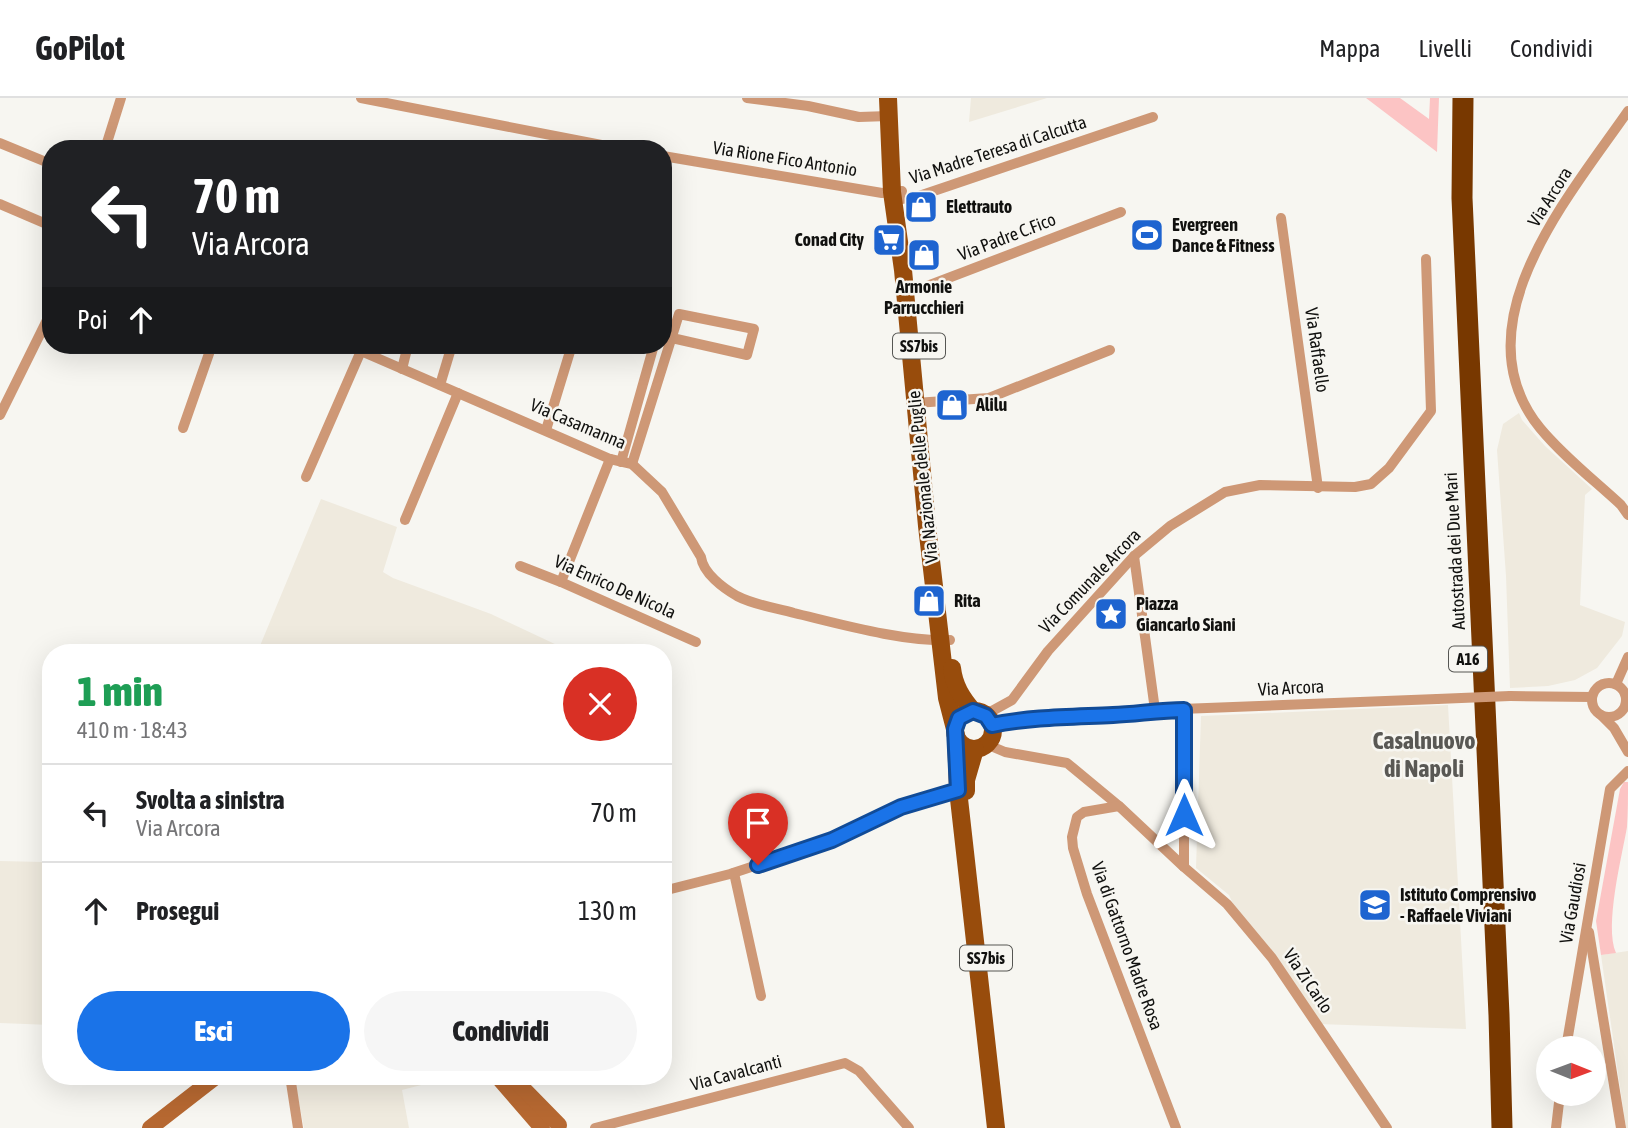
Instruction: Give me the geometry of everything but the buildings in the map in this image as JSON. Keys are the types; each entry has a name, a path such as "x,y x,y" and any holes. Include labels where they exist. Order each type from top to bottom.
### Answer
{"highway":[{"name":"Autostrada dei Due Mari","path":"1449,98 1455,142 1488,1128"},
{"name":"Autostrada dei Due Mari","path":"1455,142 1463,98"},
{"name":"Autostrada dei Due Mari","path":"1455,194 1500,1038 1502,1128"}],"main road":[{"name":"Via Nazionale delle Puglie","path":"896,98 898,195"},
{"name":"Via Nazionale delle Puglie","path":"889,107 945,640 947,698 955,732 1006,1128"},
{"name":"Via Nazionale delle Puglie","path":"945,640 954,680 961,695 975,711"},
{"name":"SS7bis","path":"975,711 986,716 992,725"},
{"path":"975,711 959,718 955,732 963,745 981,746 992,735 992,725"},
{"name":"Via Nazionale delle Puglie","path":"981,746 962,790 996,1128"}],"street":[{"path":"108,140 121,98"},
{"path":"361,98 576,140"},
{"path":"747,98 808,106 859,117 889,107"},
{"name":"Via Arcora","path":"1628,111 1564,203 1539,247 1524,278 1515,306 1510,352 1514,378 1526,407 1540,428 1621,505 1628,515"},
{"name":"Via Madre Teresa di Calcutta","path":"898,195 916,197 1153,117"},
{"path":"0,143 42,160"},
{"name":"Via Rione Fico Antonio","path":"672,158 898,195"},
{"path":"0,204 42,222"},
{"name":"Via Padre C.Fico","path":"909,290 922,288 1121,212"},
{"name":"Via Raffaello","path":"1281,218 1318,488"},
{"name":"Via Comunale Arcora","path":"975,711 992,711 1012,700 1048,651 1134,555 1170,526 1225,492 1260,485 1355,487 1371,484 1389,468 1431,411 1426,259"},
{"path":"679,314 754,329 747,355 672,338 679,314"},
{"path":"0,415 42,330"},
{"path":"920,403 989,398 1110,350"},
{"path":"183,428 209,354"},
{"path":"306,477 360,354"},
{"name":"Via Casamanna","path":"368,354 621,462 662,492 701,558 702,566 735,595 826,620 891,634 945,640"},
{"path":"402,369 406,354"},
{"path":"440,385 449,354"},
{"path":"546,430 569,354"},
{"path":"621,462 651,354"},
{"path":"561,582 621,462 665,354"},
{"path":"405,520 458,393"},
{"path":"1134,555 1155,710"},
{"name":"Via Enrico De Nicola","path":"520,566 696,642"},
{"path":"1601,715 1615,716 1627,703 1624,691 1616,684 1628,657"},
{"name":"Via Arcora","path":"992,725 1020,720 1130,714 1155,710 1510,696 1592,697 1601,684 1616,684"},
{"path":"1592,697 1594,707 1614,728 1628,752"},
{"path":"1184,710 1184,867"},
{"name":"Via Zi Carlo","path":"981,746 1067,763 1119,806 1227,904 1272,958 1387,1128"},
{"name":"Via Gaudiosi","path":"1568,1036 1611,789 1628,771"},
{"path":"672,889 734,873 832,840 901,807 962,790"},
{"name":"Via di Gattorno Madre Rosa","path":"1119,806 1084,812 1077,817 1072,837 1073,848 1087,894 1176,1128"},
{"path":"734,873 761,996"},
{"path":"1587,922 1621,1128"},
{"name":"Via Cavalcanti","path":"595,1128 845,1063 859,1071 909,1128"},
{"path":"150,1128 205,1085"},
{"path":"291,1085 298,1128"},
{"path":"506,1085 542,1128"},
{"path":"521,1085 563,1127"},
{"path":"1556,1128 1559,1106"}],"shaded area":[{"path":"971,98 1047,98 969,122"},
{"path":"1366,98 1400,98 1429,119 1430,98 1439,98 1437,152"},
{"path":"1519,413 1545,446 1592,489 1585,495 1580,605 1625,622 1622,636 1597,668 1575,680 1548,686 1510,688 1506,576 1497,450 1503,424"},
{"path":"321,499 397,527 383,572 491,614 555,644 261,644"},
{"path":"1448,705 1466,1029 1318,1024 1236,910 1229,895 1196,868 1201,716"},
{"path":"1624,782 1628,782 1627,827 1615,891 1612,926 1616,953 1601,955 1596,921 1620,789"},
{"path":"0,861 42,862 42,1025 0,1023"},
{"path":"1628,951 1628,1128 1626,1128 1601,955"},
{"path":"296,1085 421,1085 402,1090 409,1128 304,1128"}],"place":[{"name":"Elettrauto","path":"921,207"},
{"name":"Evergreen Dance & Fitness","path":"1147,235"},
{"name":"Conad City","path":"889,240"},
{"name":"Armonie Parrucchieri","path":"924,255"},
{"name":"Alilu","path":"952,405"},
{"name":"Rita","path":"929,601"},
{"name":"Piazza Giancarlo Siani","path":"1111,614"},
{"name":"Istituto Comprensivo - Raffaele Viviani","path":"1375,905"}],"district":[{"name":"Casalnuovo di Napoli","path":"1424,755"}],"route":[{"path":"758,865 832,840 901,807 958,790 956,723 963,715 973,711 982,713 992,725 1020,720 1184,710 1184,815"}]}
